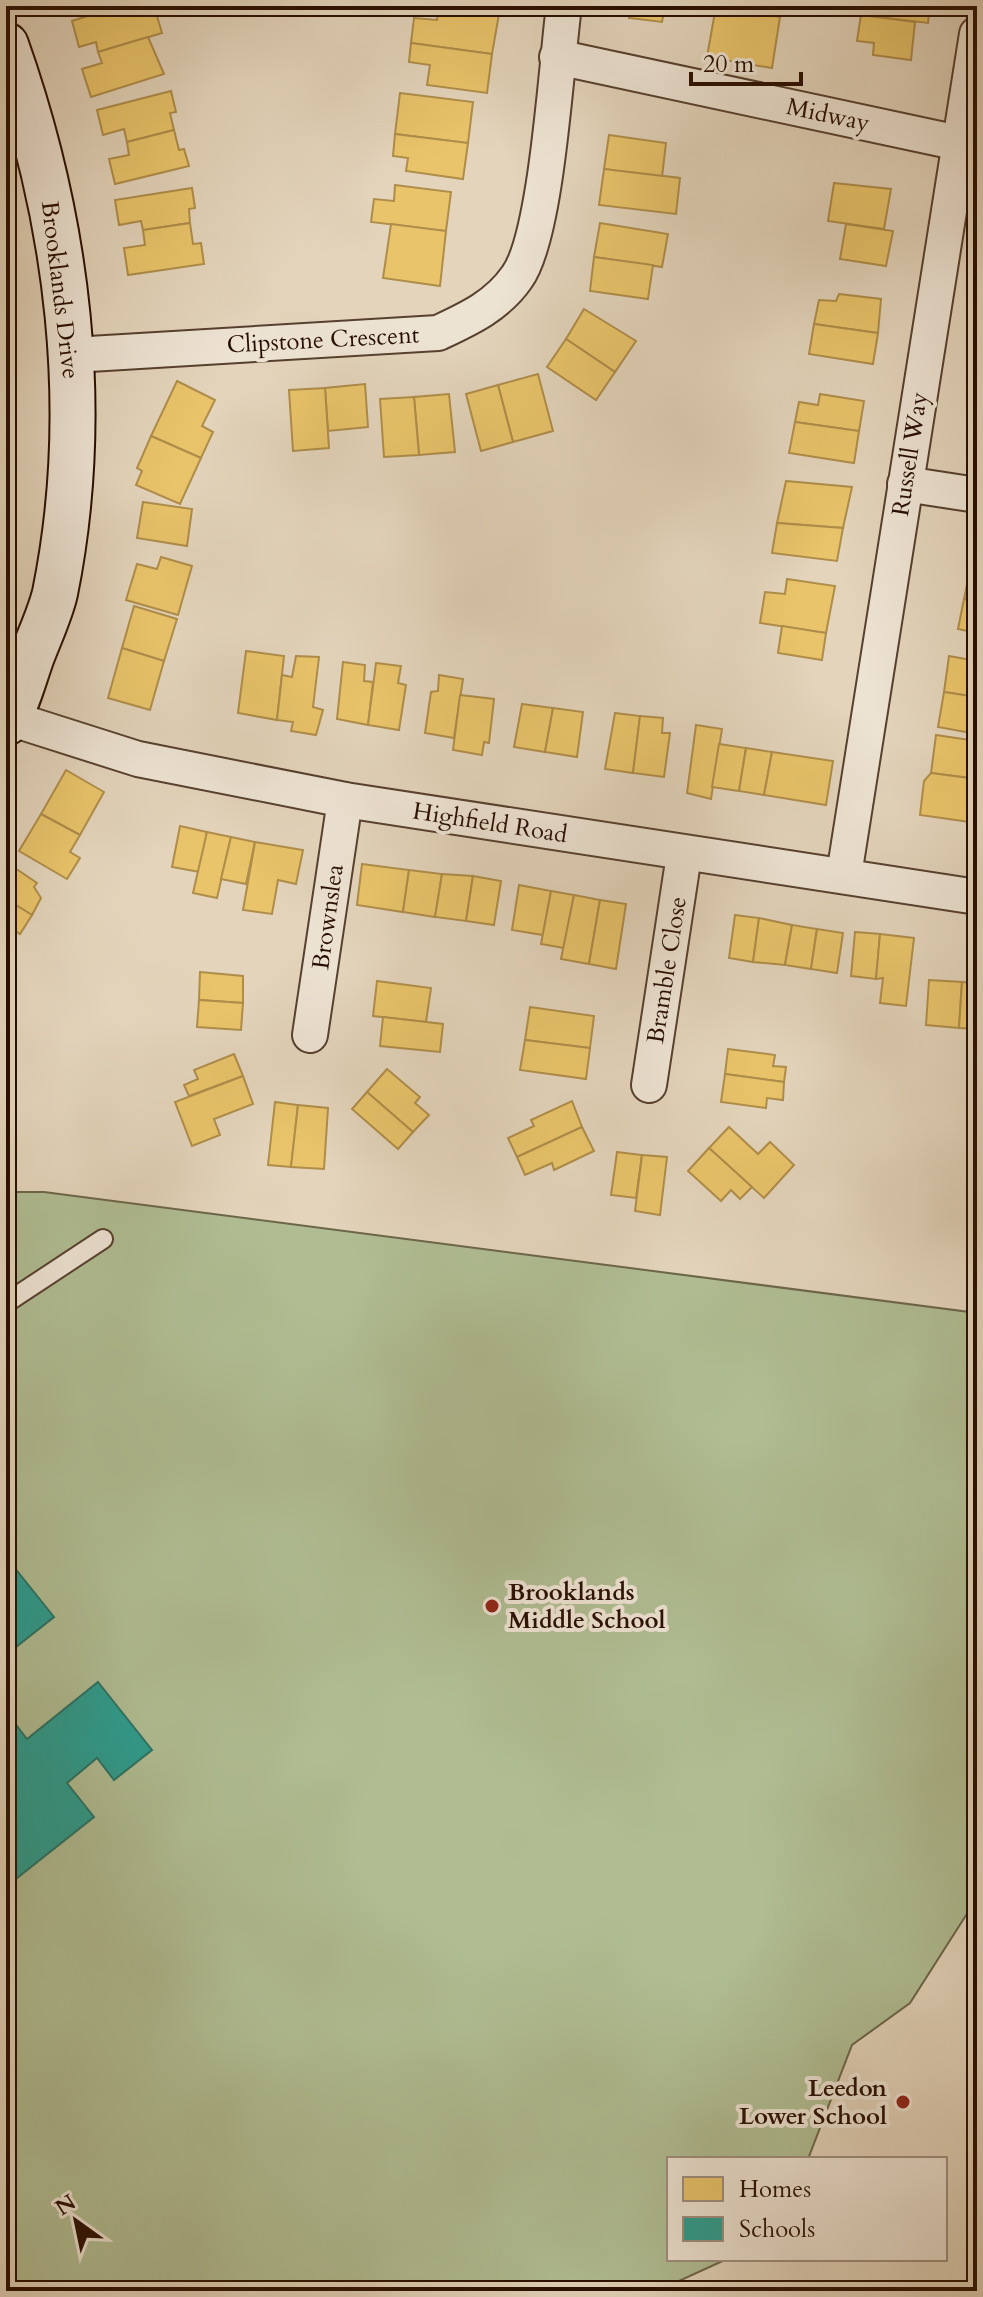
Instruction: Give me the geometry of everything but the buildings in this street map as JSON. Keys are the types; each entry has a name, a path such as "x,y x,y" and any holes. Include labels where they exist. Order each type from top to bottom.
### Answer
{"street":[{"name":"Clipstone Crescent","path":"73,355 438,333 484,311 518,277 536,233 564,6"},
{"name":"Russell Way","path":"844,875 977,34"},
{"name":"Brooklands Drive","path":"6,45 28,108 59,247 73,355 73,462 54,595 16,668 8,721"},
{"name":"Midway","path":"557,57 959,143"},
{"path":"905,484 977,495"},
{"name":"Highfield Road","path":"8,721 138,759 345,800 684,855 844,875 977,897"},
{"name":"Brownslea","path":"310,1035 345,800"},
{"name":"Bramble Close","path":"649,1085 684,855"}],"lane":[{"path":"6,1303 103,1239"}],"green space":[{"name":"Brooklands Middle School","path":"6,1192 44,1192 977,1313 977,1898 910,2003 852,2045 809,2157 667,2157 667,2261 723,2261 657,2291 6,2291"}],"place":[{"name":"Brooklands Middle School","path":"492,1606"},
{"name":"Leedon Lower School","path":"903,2102"}]}
